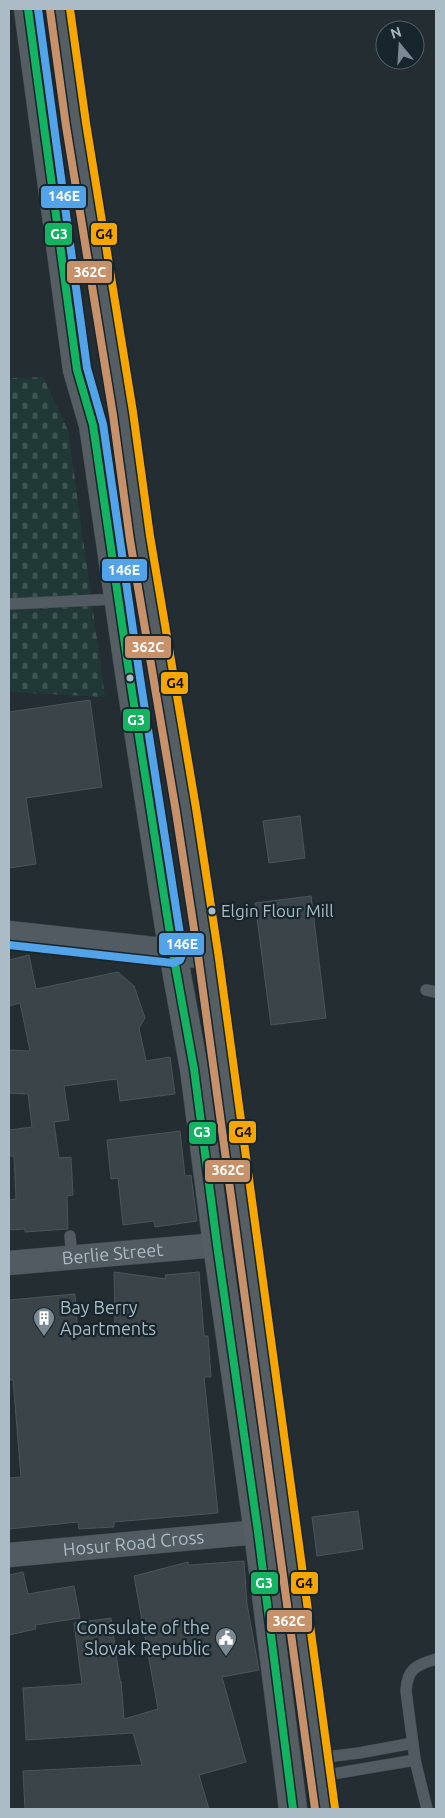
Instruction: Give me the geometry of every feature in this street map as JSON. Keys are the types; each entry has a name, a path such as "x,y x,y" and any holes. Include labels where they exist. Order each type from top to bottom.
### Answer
{"main road":[{"path":"28,9 77,370 93,425 173,953 194,1069 258,1532 293,1809"},
{"path":"60,9 76,124 123,414 140,538 186,810 208,954 325,1809"}],"street":[{"path":"9,935 173,953 208,954"},
{"name":"Berlie Street","path":"9,1263 71,1246 217,1244"},
{"name":"Hosur Road Cross","path":"9,1555 258,1532"}],"lane":[{"path":"9,604 118,599"},
{"path":"427,1809 415,1760 406,1700 406,1680 409,1674 418,1666 436,1659"},
{"path":"319,1767 359,1753 413,1743"},
{"path":"319,1767 415,1760"}],"green space":[{"path":"43,377 68,430 105,697 9,692 9,378"}],"building":[{"path":"90,700 102,787 26,798 36,864 9,868 9,712"},
{"path":"300,816 305,858 269,863 263,821"},
{"path":"311,896 326,1018 271,1025 255,903"},
{"path":"29,955 36,989 118,972 134,986 145,1018 139,1028 146,1061 170,1057 175,1094 120,1101 117,1079 64,1086 69,1120 54,1122 59,1158 71,1157 73,1195 67,1196 68,1229 25,1232 25,1229 9,1230 9,1200 16,1199 14,1156 9,1156 9,1130 32,1127 28,1094 9,1093 9,1050 30,1051 20,1003 9,1006 9,960"},
{"path":"180,1131 185,1176 191,1175 197,1221 155,1227 154,1221 123,1225 118,1178 111,1179 107,1140"},
{"path":"114,1272 166,1279 165,1275 199,1272 204,1336 208,1336 211,1377 204,1377 218,1513 114,1522 114,1527 79,1529 78,1522 9,1529 9,1478 21,1477 13,1380 9,1380 9,1300 75,1294 78,1336 115,1332"},
{"path":"358,1511 363,1549 317,1556 312,1517"},
{"path":"244,1561 247,1604 259,1670 222,1677 246,1762 199,1775 209,1809 25,1809 23,1771 142,1765 133,1733 26,1740 23,1688 82,1684 74,1623 111,1618 121,1681 124,1719 158,1709 134,1576 188,1562 189,1565"},
{"path":"23,1572 28,1594 74,1586 80,1618 35,1625 36,1629 9,1635 9,1575"}],"transit line":[{"name":"G3","path":"28,9 77,370 93,425 130,679 173,953 194,1069 258,1532 293,1809"},
{"name":"146E","path":"9,945 173,963 180,960 183,953 103,424 87,368 38,9"},
{"name":"G4","path":"70,9 86,123 133,412 150,536 196,808 218,952 335,1808"},
{"name":"362C","path":"50,10 66,126 113,415 130,540 198,955 315,1809"}],"place":[{"name":"Elgin Flour Mill","path":"212,911"},
{"name":"Bay Berry Apartments","path":"44,1337"},
{"name":"Consulate of the Slovak Republic","path":"226,1657"}]}
